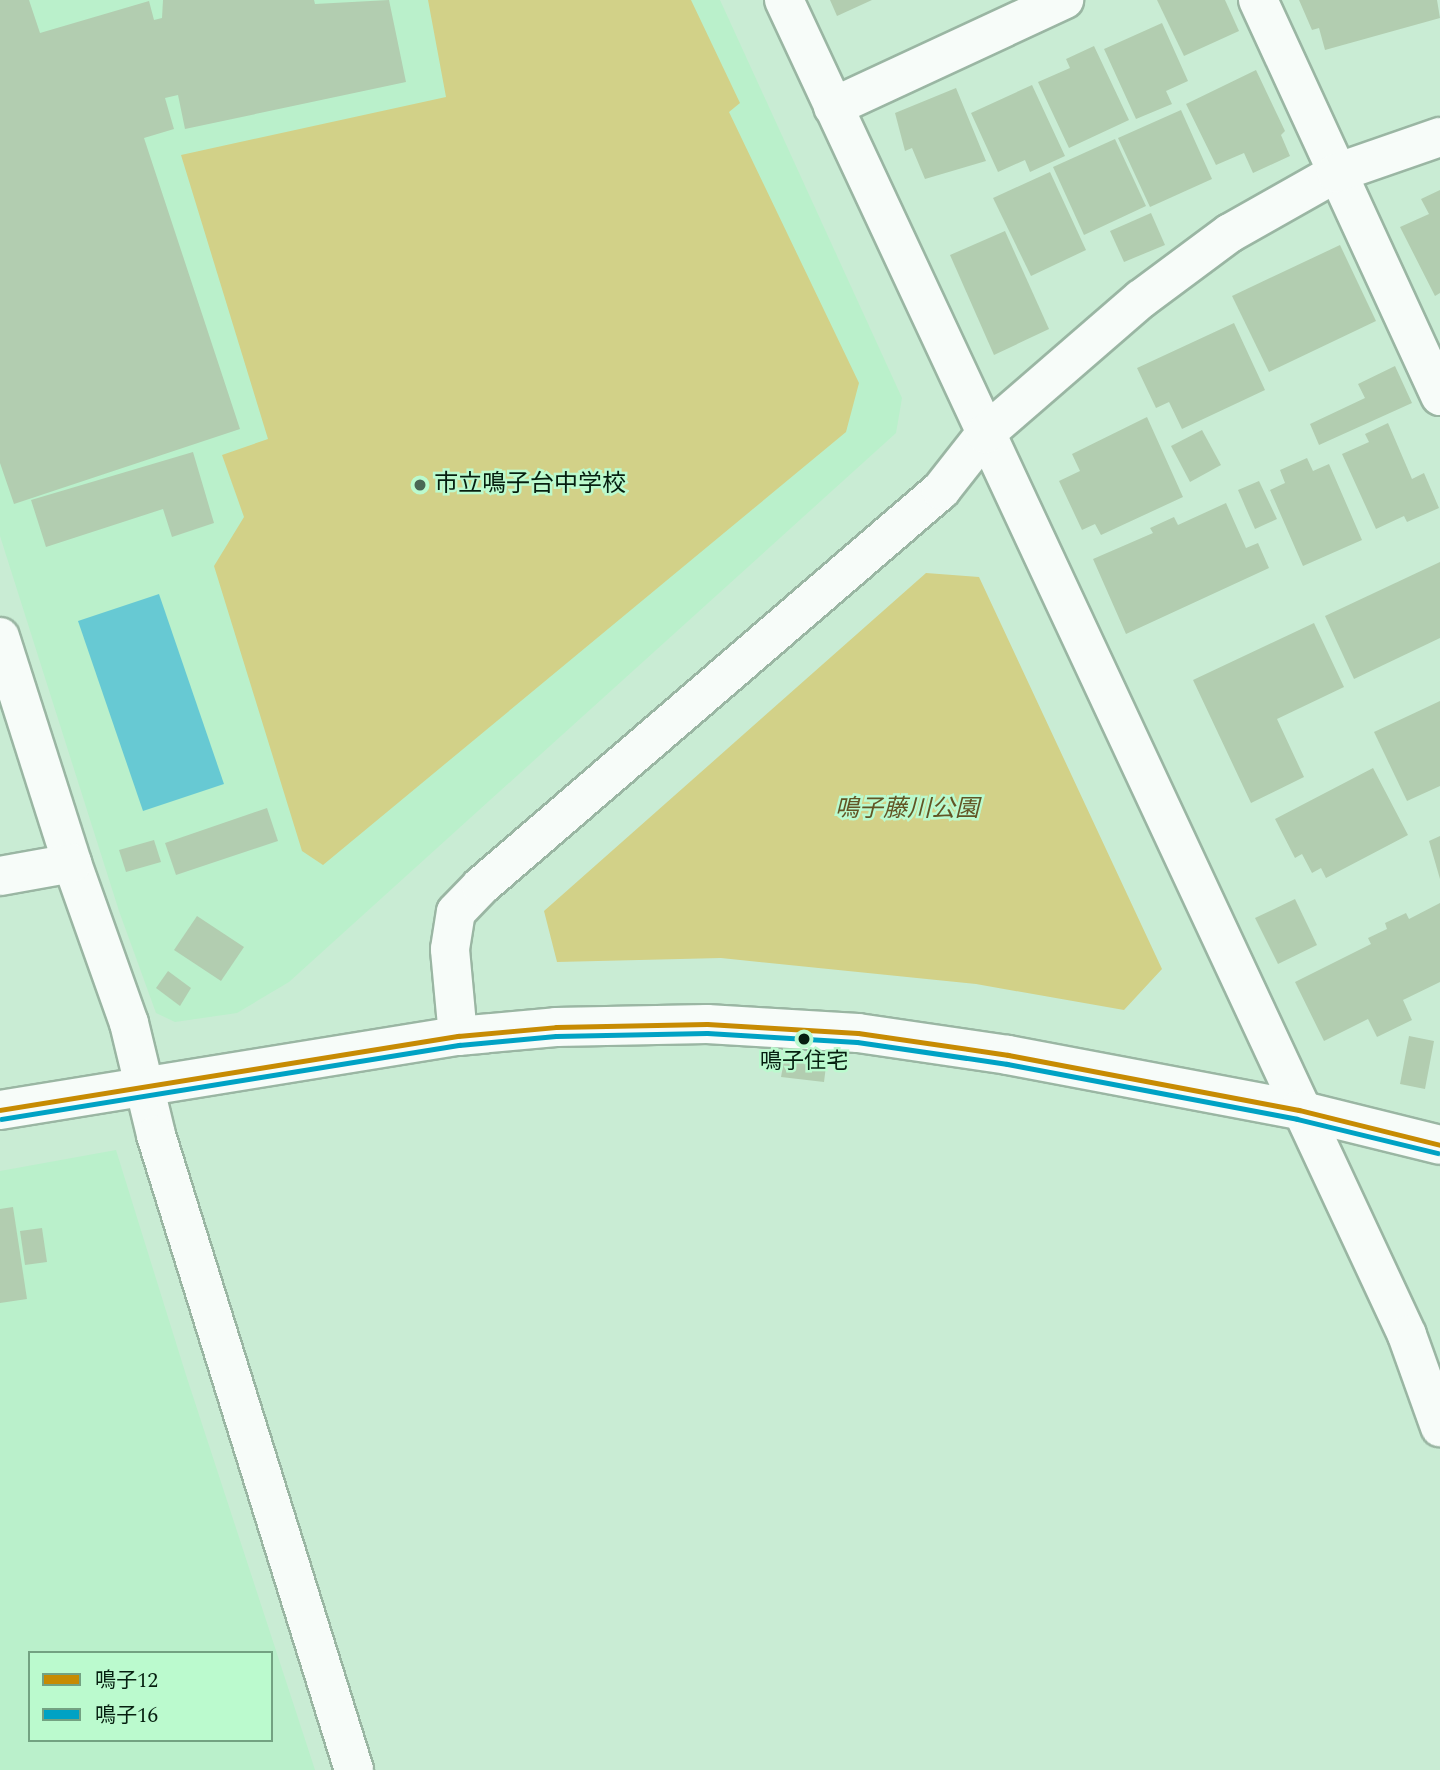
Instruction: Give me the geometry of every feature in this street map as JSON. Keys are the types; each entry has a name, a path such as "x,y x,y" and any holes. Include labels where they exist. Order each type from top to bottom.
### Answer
{"street":[{"path":"784,0 1299,1110 1407,1335 1440,1427"},
{"path":"833,107 1064,0"},
{"path":"1258,0 1440,396"},
{"path":"458,1036 450,950 456,912 941,491 985,434 1141,299 1230,233 1336,173 1440,137"},
{"path":"0,637 72,863 129,1023 143,1084 354,1770"},
{"path":"0,876 72,863"},
{"path":"0,1110 143,1084 458,1036 556,1027 707,1024 858,1033 1299,1110 1440,1145"}],"shaded area":[{"name":"市立鳴子台中学校","path":"0,0 720,0 902,398 896,433 289,982 237,1013 175,1022 156,1013 119,911 0,536"},
{"path":"116,1150 186,1375 315,1770 0,1770 0,1171"}],"green space":[{"path":"428,0 691,0 740,103 729,112 859,383 846,432 323,865 302,851 214,566 244,517 222,455 268,439 181,155 446,97"},
{"name":"鳴子藤川公園","path":"926,573 979,577 1162,969 1124,1010 976,984 721,958 557,962 544,911"}],"water":[{"path":"159,594 224,784 143,811 78,621"}],"building":[{"path":"0,0 29,0 40,33 149,1 154,20 162,18 163,0 314,0 315,4 389,0 406,82 185,129 178,95 165,98 174,129 144,138 240,429 14,504 0,463"},
{"path":"830,0 872,0 837,16"},
{"path":"1157,0 1225,0 1239,31 1184,56"},
{"path":"1299,0 1437,0 1440,18 1325,50 1319,28 1312,30"},
{"path":"1162,23 1188,81 1166,91 1172,104 1136,119 1104,49"},
{"path":"1094,46 1129,120 1069,148 1038,82 1070,68 1066,59"},
{"path":"1256,70 1285,131 1281,135 1290,156 1253,173 1244,153 1216,165 1186,104"},
{"path":"1032,85 1065,156 1030,172 1025,160 998,172 971,113"},
{"path":"956,88 986,161 925,179 912,148 905,151 895,113"},
{"path":"1181,110 1212,179 1150,207 1118,138"},
{"path":"1115,139 1146,206 1084,235 1053,167"},
{"path":"1050,172 1086,250 1031,276 993,198"},
{"path":"1440,190 1440,293 1435,296 1400,227 1429,214 1421,199"},
{"path":"1151,213 1165,245 1124,262 1110,231"},
{"path":"1005,231 1049,329 994,355 950,255"},
{"path":"1340,245 1376,321 1269,372 1232,296"},
{"path":"1234,323 1265,390 1182,429 1169,402 1156,408 1137,368"},
{"path":"1395,366 1412,403 1319,445 1310,424 1365,398 1358,384"},
{"path":"1147,417 1183,497 1101,535 1095,524 1082,530 1059,481 1080,471 1072,454"},
{"path":"1388,423 1412,479 1424,473 1439,508 1407,522 1404,516 1376,529 1342,454 1369,442 1365,434"},
{"path":"1202,430 1221,465 1190,482 1171,446"},
{"path":"193,452 214,523 172,537 163,509 46,547 31,500"},
{"path":"1307,458 1313,471 1329,464 1362,540 1303,566 1270,490 1285,483 1280,470"},
{"path":"1259,481 1277,519 1255,529 1238,490"},
{"path":"1226,503 1246,548 1258,543 1269,568 1126,634 1093,559 1153,533 1150,528 1174,517 1178,525"},
{"path":"1440,562 1440,638 1354,679 1325,616"},
{"path":"1314,623 1344,687 1277,719 1304,777 1251,803 1193,680"},
{"path":"1440,701 1440,786 1407,801 1374,732"},
{"path":"1373,768 1408,835 1326,878 1321,868 1312,873 1302,854 1295,858 1275,819"},
{"path":"267,808 278,841 176,875 165,843"},
{"path":"1440,836 1440,879 1429,841"},
{"path":"154,840 161,862 126,872 119,850"},
{"path":"1295,899 1317,945 1278,964 1255,918"},
{"path":"1440,903 1440,982 1403,1000 1412,1020 1377,1037 1368,1019 1324,1041 1295,982 1371,944 1368,938 1387,929 1385,923 1406,913 1409,919"},
{"path":"197,916 244,947 221,981 174,950"},
{"path":"168,971 191,988 180,1006 156,988"},
{"path":"1409,1036 1434,1041 1425,1089 1400,1084"},
{"path":"784,1061 826,1066 824,1082 781,1077"},
{"path":"13,1207 27,1299 0,1303 0,1209"},
{"path":"42,1228 47,1262 25,1265 20,1231"}],"transit line":[{"name":"鳴子12","path":"0,1110 458,1036 556,1027 707,1024 858,1033 1008,1055 1299,1110 1440,1145"},
{"name":"鳴子16","path":"1,1119 459,1045 556,1036 707,1033 857,1042 1007,1064 1297,1119 1438,1153"}],"place":[{"name":"市立鳴子台中学校","path":"420,485"},
{"name":"鳴子住宅","path":"804,1039"}]}
